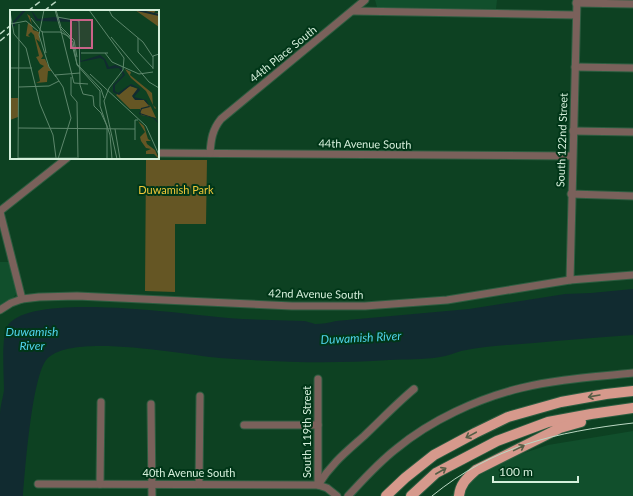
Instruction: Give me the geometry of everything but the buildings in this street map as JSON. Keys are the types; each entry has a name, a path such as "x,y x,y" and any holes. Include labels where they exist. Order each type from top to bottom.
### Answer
{"highway":[{"path":"386,496 405,478 434,455 474,433 508,417 561,402 633,391"},
{"path":"411,496 436,473 498,441 548,422 629,408"},
{"path":"459,496 460,489 465,480 476,470 489,463 560,428 629,408"}],"street":[{"name":"44th Place South","path":"210,153 211,138 215,126 220,119 365,0"},
{"path":"576,1 633,4"},
{"name":"South 122nd Street","path":"570,280 576,1"},
{"path":"353,11 576,15"},
{"path":"575,66 633,68"},
{"path":"573,131 633,132"},
{"name":"44th Avenue South","path":"159,153 572,156"},
{"path":"22,299 0,212 67,159"},
{"path":"571,194 633,196"},
{"name":"42nd Avenue South","path":"0,310 11,303 22,299 77,296 292,306 365,306 447,300 570,280 633,275"},
{"path":"348,496 374,468 396,448 424,428 462,408 521,388 567,380 633,373"},
{"name":"South 119th Street","path":"318,379 318,486"},
{"path":"318,486 329,469 342,455 414,389"},
{"path":"199,484 200,396"},
{"path":"100,484 101,402"},
{"path":"151,404 152,496"},
{"path":"244,425 318,425"},
{"name":"40th Avenue South","path":"38,484 318,486 327,488 337,496"}],"shaded area":[{"path":"375,0 497,0 496,9 377,7"},
{"path":"0,262 10,262 18,292 13,298 0,307"},
{"path":"633,431 633,496 450,496 489,468 521,454 548,445"}],"green space":[{"name":"Duwamish Park","path":"146,160 207,160 206,224 175,224 175,292 145,291"}],"water":[{"name":"Duwamish River","path":"633,289 633,335 470,349 434,358 346,362 304,362 220,358 129,347 79,347 60,351 47,359 42,368 37,384 30,424 23,496 0,496 0,408 4,390 4,339 7,327 20,316 44,310 75,307 146,310 237,319 304,321 318,324 336,321 469,309 565,294"}],"tram line":[{"path":"432,496 455,479 478,465 502,453 526,444 578,431 633,423"}],"railway":[{"path":"29,10 42,0"},
{"path":"45,10 58,0"},
{"path":"0,34 10,26"},
{"path":"0,41 10,33"}]}
